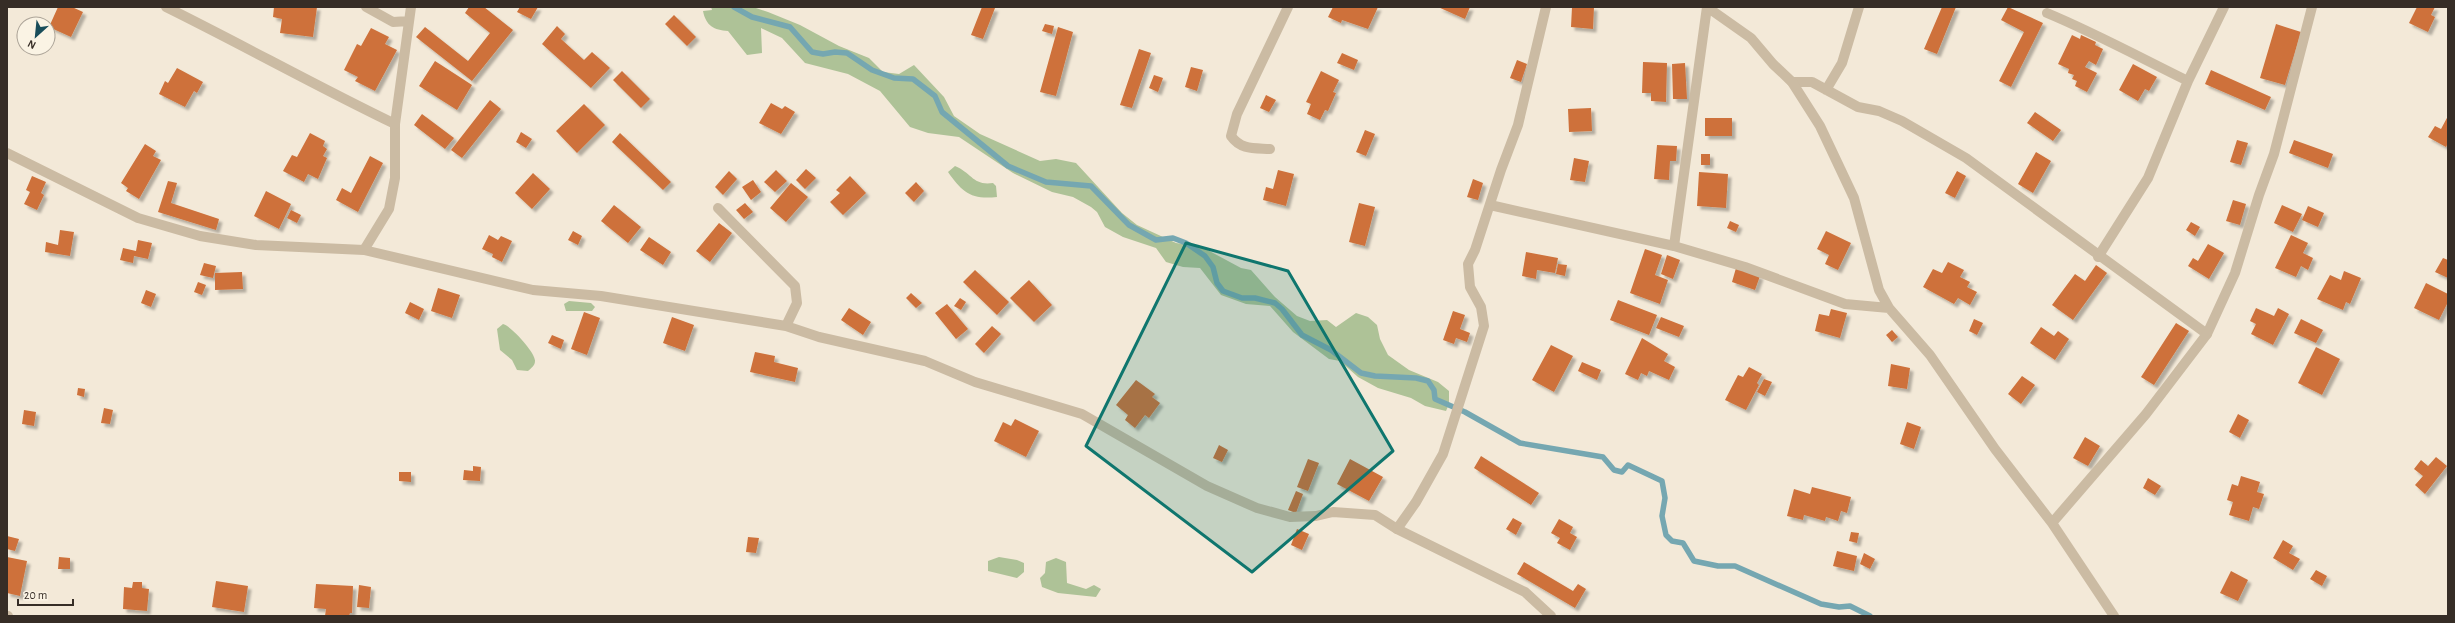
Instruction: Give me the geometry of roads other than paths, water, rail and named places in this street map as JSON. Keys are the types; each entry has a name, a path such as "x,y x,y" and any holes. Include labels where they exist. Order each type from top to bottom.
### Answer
{"street":[{"path":"166,7 223,35 323,89 395,124"},
{"path":"366,7 392,22 409,21"},
{"path":"364,250 389,209 395,178 395,124 411,7"},
{"path":"1270,149 1246,148 1236,143 1231,136 1237,114 1288,7"},
{"path":"1397,529 1416,502 1444,454 1463,387 1484,326 1481,307 1470,287 1468,264 1475,250 1518,124 1546,7"},
{"path":"1674,246 1707,7 1751,38 1773,64 1792,82 1820,126 1841,167 1854,198 1878,290 1889,308 1930,355 1995,449 2052,523 2114,616"},
{"path":"1826,90 1842,63 1859,7"},
{"path":"2098,257 2148,178 2188,81 2224,7"},
{"path":"2052,523 2146,414 2207,334 2235,273 2246,234 2274,154 2312,7"},
{"path":"2047,12 2092,32 2112,44 2188,81"},
{"path":"1792,82 1812,82 1858,107 1879,111 1902,122 1966,158 2098,257 2207,334"},
{"path":"7,153 138,218 200,236 256,245 364,250 533,290 609,298 786,326 819,337 925,361 975,382 1082,414 1207,486 1257,508 1290,517 1316,516 1333,512 1375,515 1397,529 1525,592 1551,616"},
{"path":"1490,205 1674,246 1745,267 1845,304 1889,308"},
{"path":"718,208 795,286 797,303 786,326"}],"waterway":[{"path":"734,7 752,17 790,27 812,52 823,54 835,52 847,53 872,70 894,78 913,79 935,96 942,112 1008,166 1046,182 1091,186 1129,225 1156,240 1173,238 1186,243 1205,256 1213,267 1217,283 1223,291 1242,298 1255,298 1275,303 1282,309 1302,335 1331,350 1361,373 1375,376 1416,378 1428,381 1434,390 1435,399 1465,412 1520,443 1603,457 1614,470 1622,472 1628,465 1662,481 1665,498 1662,516 1666,535 1672,541 1683,543 1694,561 1718,566 1735,566 1821,604 1839,607 1850,606 1870,616"}]}
